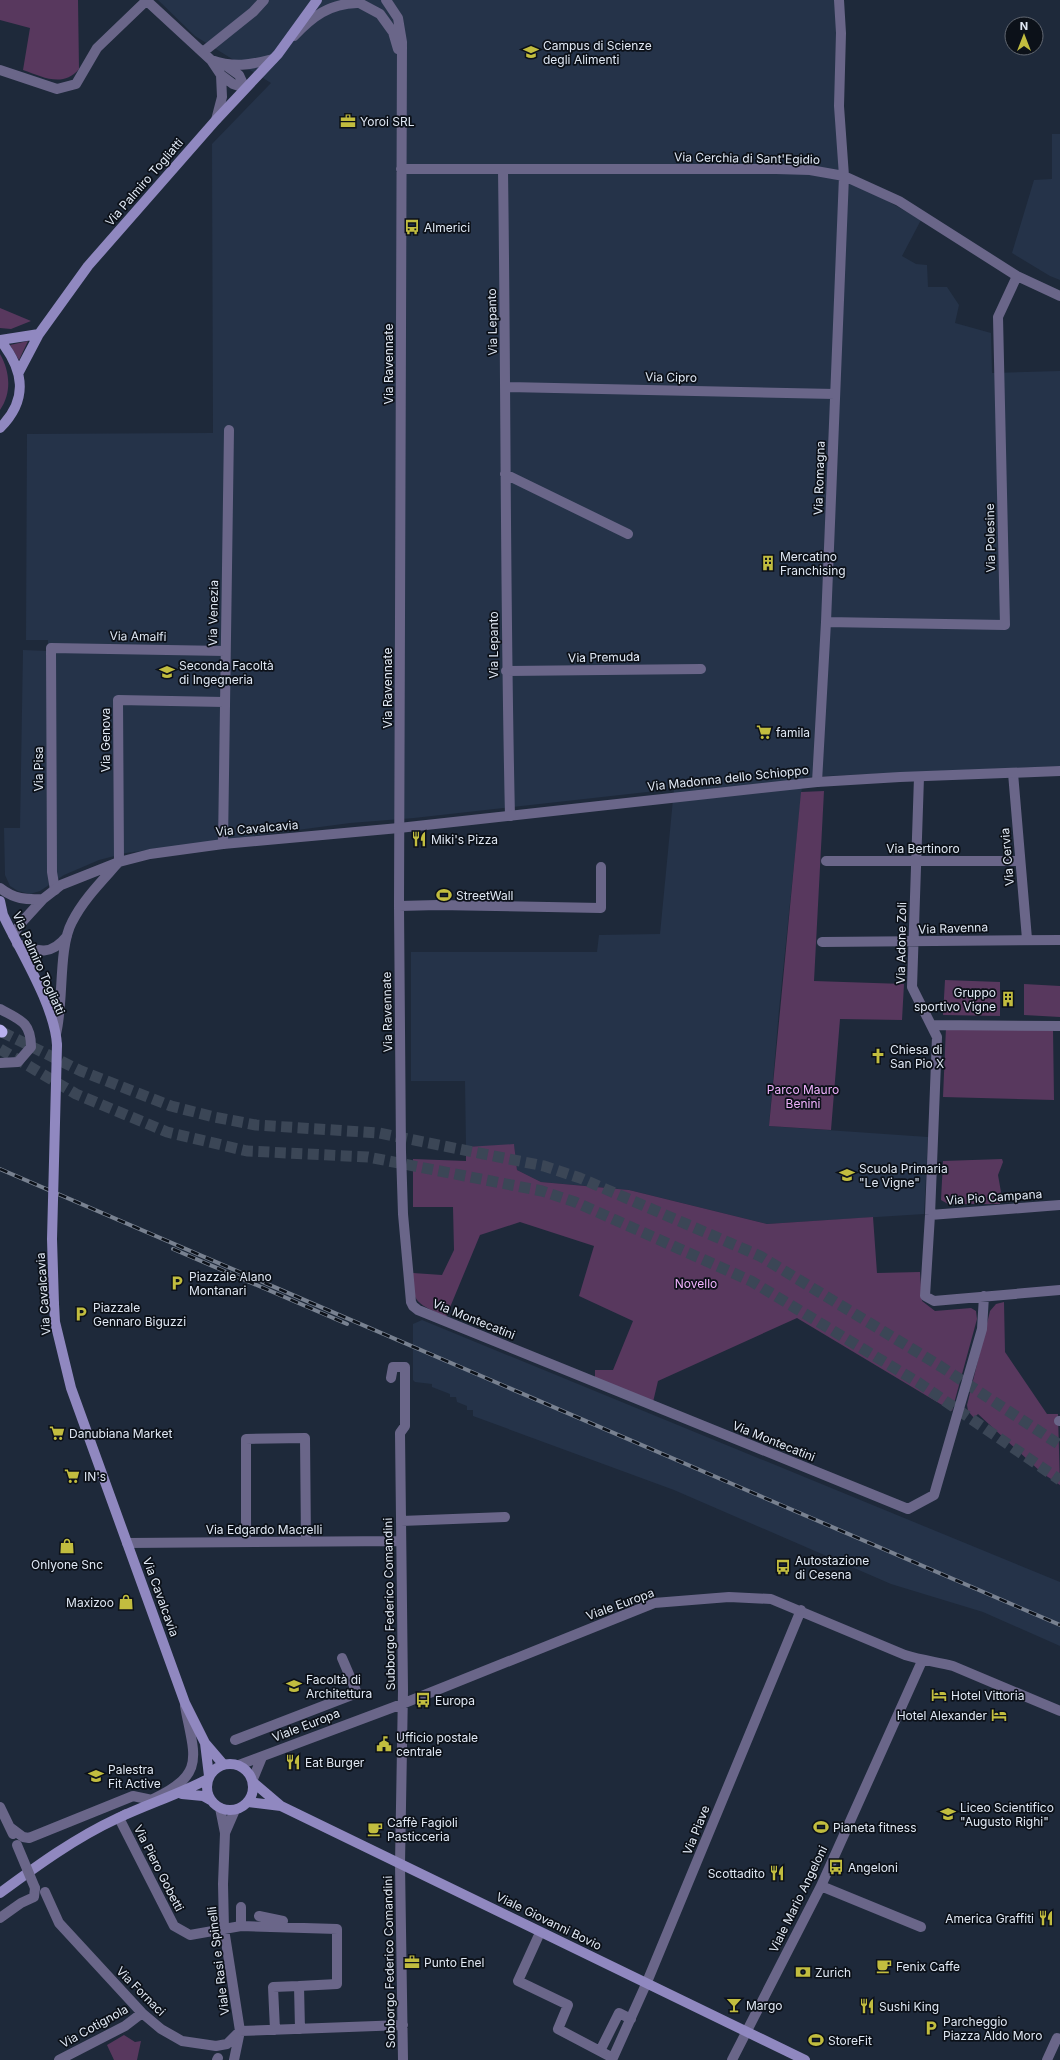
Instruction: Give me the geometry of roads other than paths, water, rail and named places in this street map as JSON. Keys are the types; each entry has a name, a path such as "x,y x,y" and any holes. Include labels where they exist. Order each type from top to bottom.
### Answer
{"main road":[{"name":"Via Palmiro Togliatti","path":"19,372 38,334 88,266 216,120 275,56 317,0"},
{"path":"0,428 8,420 17,403 20,387 19,372 12,355 0,340 38,334"},
{"name":"Via Palmiro Togliatti","path":"0,901 2,914 47,1007 56,1034"},
{"name":"Via Cavalcavia","path":"56,1034 57,1045 52,1239 55,1322 71,1388 185,1703 205,1743 223,1764"},
{"name":"Via Cavalcavia","path":"205,1743 209,1778"},
{"path":"0,1893 58,1851 119,1818 179,1794 209,1778 218,1767 223,1764 238,1765 245,1768 253,1781 252,1797 248,1802 235,1810 216,1804 203,1796 179,1794"},
{"path":"209,1778 207,1787 216,1804"},
{"name":"Viale Giovanni Bovio","path":"253,1781 281,1806 647,1982 805,2060"},
{"name":"Viale Giovanni Bovio","path":"248,1802 281,1806"}],"street":[{"path":"203,52 253,12 264,0"},
{"name":"Via Ravennate","path":"386,0 398,18 402,31 399,906 403,1214 410,1296 413,1306"},
{"name":"Via Romagna","path":"817,782 826,622 844,176 839,106 841,33 839,0"},
{"path":"0,70 57,88 76,84 97,48 146,1 203,52 222,75 232,84 245,88"},
{"name":"Via Ravennate","path":"322,12 335,5 355,1 380,14 388,24 396,39 401,68"},
{"name":"Via Palmiro Togliatti","path":"275,56 300,30 322,12"},
{"path":"211,60 225,65 241,66 275,56"},
{"path":"225,65 239,76 245,88"},
{"path":"216,120 222,97 222,75"},
{"name":"Via Cerchia di Sant'Egidio","path":"401,169 783,169 810,170 844,176 899,202 1017,276 1060,296"},
{"name":"Via Lepanto","path":"503,170 506,387 506,671 510,816"},
{"name":"Via Polesine","path":"826,622 1005,625 998,317 1017,276"},
{"name":"Via Cipro","path":"506,387 835,394"},
{"name":"Via Venezia","path":"223,844 229,430"},
{"path":"506,474 628,534"},
{"name":"Via Amalfi","path":"51,648 225,651"},
{"name":"Via Pisa","path":"51,648 52,872 55,890"},
{"name":"Via Premuda","path":"506,671 701,669"},
{"name":"Via Genova","path":"119,862 118,700 224,702"},
{"name":"Via Madonna dello Schioppo","path":"399,828 817,782 1060,771"},
{"name":"Via Cervia","path":"1013,773 1027,939"},
{"name":"Via Adone Zoli","path":"919,777 912,987 937,1037 930,1215 925,1296 934,1301 984,1296"},
{"name":"Via Cavalcavia","path":"68,934 54,949 42,951 15,940 21,923 43,899 61,885 119,862 150,854 223,844 399,828"},
{"name":"Via Bertinoro","path":"826,861 1020,861"},
{"name":"Via Cavalcavia","path":"56,1034 60,1017 65,950 71,923 86,898 119,862"},
{"path":"399,906 438,904 601,908 601,866"},
{"path":"0,888 16,898 28,900 43,899"},
{"name":"Via Ravenna","path":"822,942 913,942 1027,939 1060,940"},
{"path":"0,1008 22,1022 31,1033 31,1047 18,1062 0,1063"},
{"path":"932,1026 1060,1026"},
{"name":"Via Pio Campana","path":"930,1215 1060,1205"},
{"path":"984,1296 1060,1290"},
{"name":"Via Montecatini","path":"413,1306 431,1315 908,1509 934,1495 982,1329 984,1296"},
{"name":"Subborgo Federico Comandini","path":"391,1378 393,1367 404,1367 405,1426 400,1433 402,1704 400,1864"},
{"path":"246,1542 246,1439 305,1438 306,1542"},
{"path":"401,1521 504,1517"},
{"name":"Via Edgardo Macrelli","path":"128,1543 401,1541"},
{"name":"Viale Europa","path":"238,1765 402,1704 654,1603 729,1597 771,1599 801,1610 922,1661 939,1662 953,1666 1060,1710"},
{"name":"Via Piave","path":"538,1937 518,1981 568,2005 558,2028 613,2059 647,1982 801,1610"},
{"path":"235,1740 358,1693 342,1658"},
{"name":"Viale Mario Angeloni","path":"732,2060 821,1886 922,1661"},
{"name":"Via Cavalcavia","path":"119,1818 177,1786 192,1770 193,1753 185,1703"},
{"name":"Viale Europa","path":"253,1781 262,1757"},
{"path":"10,1828 23,1837 35,1837 133,1796 152,1800"},
{"name":"Viale Rasi e Spinelli","path":"216,1804 225,1833 223,1884 224,1929 240,2031 234,2060"},
{"name":"Via Fornaci","path":"0,1807 17,1845 59,1923 142,2013 160,2028 182,2041 216,2046 227,2044 240,2031"},
{"name":"Viale Rasi e Spinelli","path":"225,1833 235,1810"},
{"name":"Via Piero Gobetti","path":"119,1818 174,1926 190,1935 241,1926 259,1917 288,1926 337,1928 337,1984 299,1986"},
{"name":"Sobborgo Federico Comandini","path":"400,1864 403,2060"},
{"path":"821,1886 921,1927"},
{"path":"0,1918 21,1903 34,1897 40,1890"},
{"path":"241,1907 241,1926"},
{"path":"275,2030 273,1987 299,1986 300,2029"},
{"name":"Via Cotignola","path":"59,2060 118,2030 142,2013"},
{"path":"600,2051 619,2014 630,2019"},
{"path":"240,2031 403,2025"},
{"path":"1047,2060 1057,2038 1060,2040"}],"tunnel":[{"path":"2,1032 81,1071 171,1106 214,1117 256,1125 379,1133 544,1166 580,1178 760,1256 940,1366 1060,1445"},
{"path":"0,1049 76,1094 167,1132 247,1151 368,1157 542,1191 575,1202 751,1281 919,1383 1060,1480"}],"railway":[{"path":"0,1169 1060,1625"},
{"path":"173,1249 347,1324"}],"place":[{"name":"Campus di Scienze degli Alimenti","path":"531,52"},
{"name":"Yoroi SRL","path":"348,121"},
{"name":"Almerici","path":"412,227"},
{"name":"Mercatino Franchising","path":"768,563"},
{"name":"Seconda Facoltà di Ingegneria","path":"167,672"},
{"name":"famila","path":"764,732"},
{"name":"Miki's Pizza","path":"419,839"},
{"name":"StreetWall","path":"444,895"},
{"name":"Gruppo sportivo Vigne","path":"1008,999"},
{"name":"Chiesa di San Pio X","path":"878,1056"},
{"name":"Scuola Primaria \"Le Vigne\"","path":"847,1175"},
{"name":"Piazzale Alano Montanari","path":"177,1283"},
{"name":"Piazzale Gennaro Biguzzi","path":"81,1314"},
{"name":"Danubiana Market","path":"57,1433"},
{"name":"IN's","path":"72,1476"},
{"name":"Onlyone Snc","path":"67,1546"},
{"name":"Autostazione di Cesena","path":"783,1567"},
{"name":"Maxizoo","path":"126,1602"},
{"name":"Facoltà di Architettura","path":"294,1686"},
{"name":"Hotel Vittoria","path":"939,1695"},
{"name":"Europa","path":"423,1700"},
{"name":"Hotel Alexander","path":"999,1715"},
{"name":"Ufficio postale centrale","path":"384,1744"},
{"name":"Eat Burger","path":"293,1762"},
{"name":"Palestra Fit Active","path":"96,1776"},
{"name":"Liceo Scientifico \"Augusto Righi\"","path":"948,1814"},
{"name":"Pianeta fitness","path":"821,1827"},
{"name":"Caffè Fagioli Pasticceria","path":"375,1829"},
{"name":"Angeloni","path":"836,1867"},
{"name":"Scottadito","path":"777,1873"},
{"name":"America Graffiti","path":"1046,1918"},
{"name":"Punto Enel","path":"412,1962"},
{"name":"Fenix Caffe","path":"884,1966"},
{"name":"Zurich","path":"803,1972"},
{"name":"Margo","path":"734,2005"},
{"name":"Sushi King","path":"867,2006"},
{"name":"Parcheggio Piazza Aldo Moro","path":"931,2028"},
{"name":"StoreFit","path":"816,2040"}],"park label":[{"name":"Parco Mauro Benini","path":"803,1096"},
{"name":"Novello","path":"696,1283"}]}
